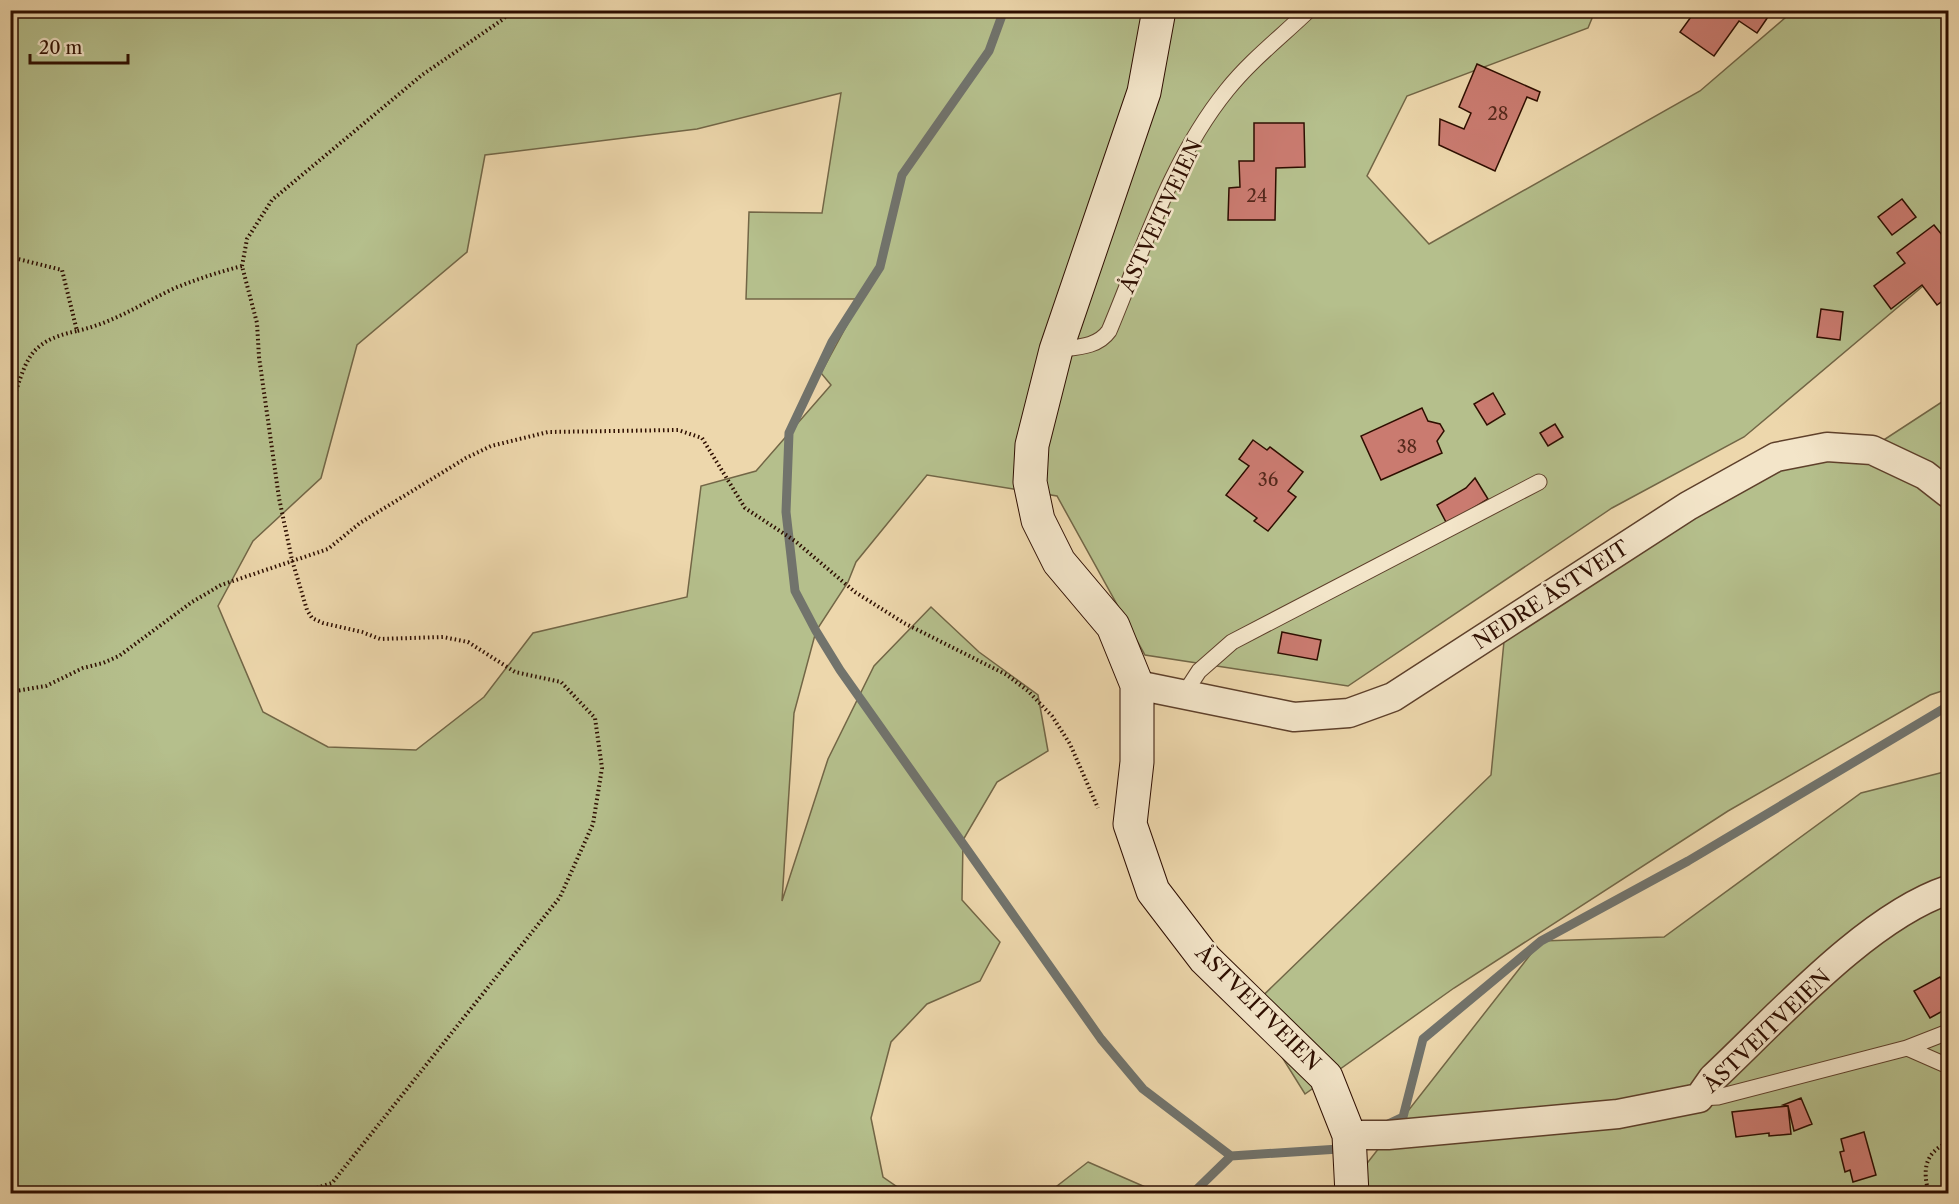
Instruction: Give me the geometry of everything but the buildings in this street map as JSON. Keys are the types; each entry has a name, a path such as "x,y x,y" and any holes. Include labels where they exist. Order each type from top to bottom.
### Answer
{"street":[{"name":"ÅSTVEITVEIEN","path":"1159,10 1144,92 1056,350 1032,445 1030,482 1038,520 1059,562 1113,626 1137,685 1137,762 1130,824 1153,891 1205,959 1326,1077 1351,1165 1388,1135 1618,1114 1699,1098 1713,1078 1856,945 1894,918 1948,890"},
{"name":"NEDRE ÅSTVEIT","path":"1137,685 1294,717 1349,713 1393,697 1688,506 1776,457 1827,447 1872,450 1926,476 1948,493"}],"lane":[{"name":"ÅSTVEITVEIEN","path":"1056,350 1090,345 1103,340 1187,151 1226,91 1247,67 1309,10"},
{"path":"1184,694 1199,671 1232,642 1539,482"},
{"path":"1699,1098 1718,1097 1907,1048 1948,1032"},
{"path":"1907,1048 1948,1066"}],"path":[{"path":"298,1194 332,1183 560,897 593,824 602,768 595,718 561,682 515,672 468,642 443,637 380,639 312,618 307,610 292,560 279,498 259,357 257,322 242,266 247,239 272,200 422,75 502,20 512,10"},
{"path":"10,257 62,270 77,331"},
{"path":"10,408 27,364 37,346 56,336 117,320 175,289 201,278 242,266"},
{"path":"10,692 46,686 83,668 118,656 192,602 222,585 328,549 360,523 466,458 491,446 548,432 678,430 693,433 702,438 745,508 795,542 855,592 904,623 1007,675 1028,691 1052,716 1070,744 1098,808 1108,817 1130,824"},
{"path":"1929,1194 1925,1166 1935,1148 1948,1142"}],"green space":[{"path":"10,11 1595,11 1588,28 1407,96 1367,176 1429,244 1700,91 1793,11 1948,11 1948,265 1744,437 1612,508 1348,686 1145,655 1057,496 927,475 856,562 848,582 816,631 794,713 782,901 828,759 874,666 931,607 979,652 1038,695 1048,751 997,782 963,840 962,900 1000,942 980,981 927,1004 891,1042 871,1118 883,1177 906,1193 11,1193","holes":["841,93 822,213 749,212 746,299 861,299 821,373 831,385 756,471 701,486 687,597 533,633 484,697 416,750 328,747 263,712 218,606 253,541 321,478 357,345 467,252 485,155 697,129"]},
{"path":"1948,398 1948,689 1930,695 1728,811 1454,988 1305,1094 1272,1041 1246,1012 1491,775 1506,621 1776,457 1873,447"},
{"path":"1948,771 1948,1193 1343,1194 1541,941 1664,937 1861,793"},
{"path":"1088,1162 1159,1193 1048,1193"}],"waterway":[{"path":"1004,10 989,51 902,175 880,267 832,342 789,433 786,512 795,591 840,670 1101,1039 1143,1089 1231,1156 1339,1149 1344,1146"},
{"path":"1386,1125 1403,1117 1423,1039 1541,941 1688,861 1948,706"},
{"path":"1192,1194 1231,1156"}]}
